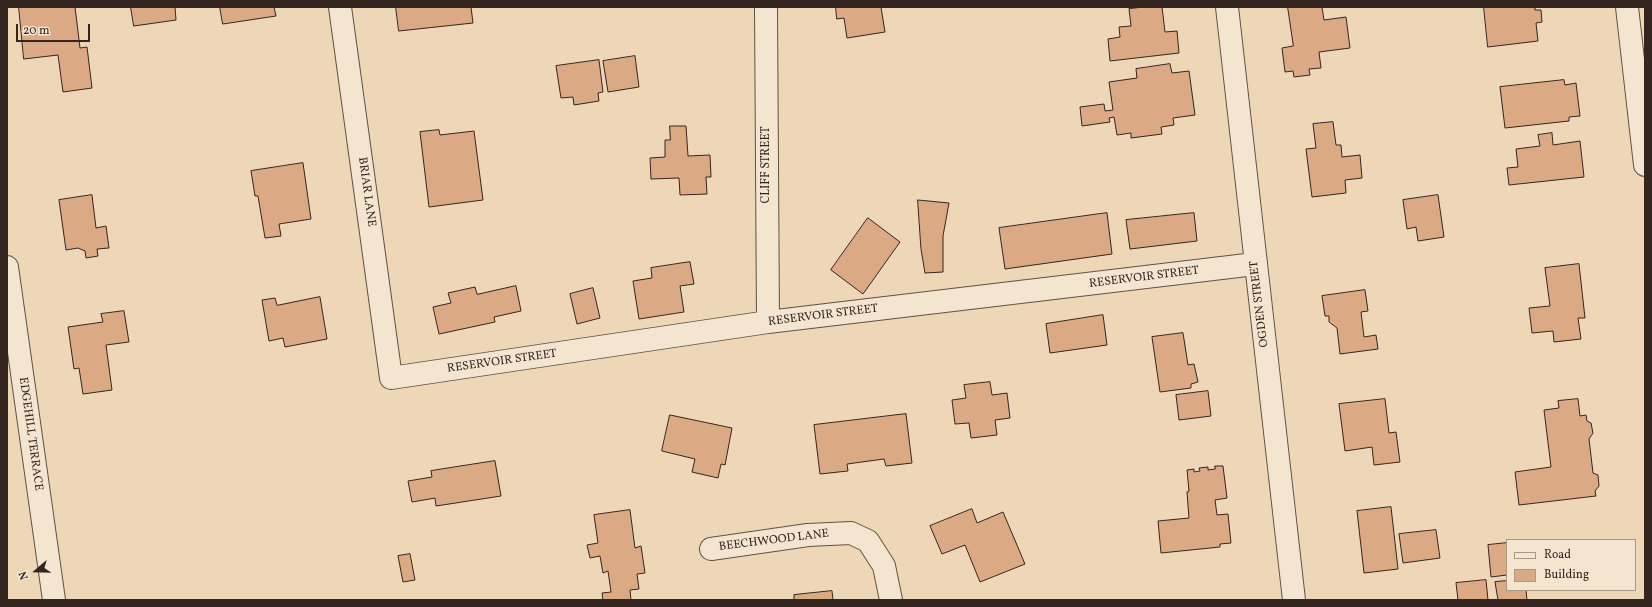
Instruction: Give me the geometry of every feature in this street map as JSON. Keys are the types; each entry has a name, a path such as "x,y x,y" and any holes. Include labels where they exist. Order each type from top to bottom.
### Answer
{"street":[{"name":"BRIAR LANE","path":"340,7 391,378"},
{"name":"CLIFF STREET","path":"766,7 768,322"},
{"name":"OGDEN STREET","path":"1227,7 1294,600"},
{"path":"1627,7 1645,165"},
{"name":"RESERVOIR STREET","path":"391,378 768,322 1255,264"},
{"name":"EDGEHILL TERRACE","path":"7,267 54,600"},
{"name":"BEECHWOOD LANE","path":"711,549 808,535 851,533 868,541 884,566 891,600"}],"building":[{"path":"19,7 75,7 80,48 87,47 92,88 63,92 58,55 24,59"},
{"path":"131,7 175,7 176,20 134,26"},
{"path":"220,7 274,7 276,16 223,24"},
{"path":"396,7 471,7 473,23 399,31"},
{"path":"836,7 881,7 885,32 847,38 844,18 837,19"},
{"path":"1162,7 1165,32 1177,31 1179,53 1110,61 1108,39 1120,37 1119,27 1131,26 1129,9"},
{"path":"1288,7 1322,7 1324,20 1346,17 1350,48 1319,52 1321,68 1309,69 1310,75 1294,77 1293,71 1285,72 1282,48 1293,46"},
{"path":"1484,7 1535,7 1535,10 1541,10 1542,22 1536,23 1538,41 1488,47"},
{"path":"635,56 639,87 608,92 603,61"},
{"path":"599,60 603,92 598,93 599,101 574,105 573,97 561,98 556,66"},
{"path":"1170,64 1172,73 1189,71 1195,115 1173,118 1174,125 1161,127 1162,134 1131,138 1131,133 1117,135 1114,117 1109,118 1110,122 1082,126 1080,107 1104,104 1105,111 1113,110 1109,82 1137,78 1136,69"},
{"path":"1564,80 1565,85 1576,83 1580,116 1569,117 1569,121 1505,128 1500,87"},
{"path":"1333,122 1336,145 1341,145 1342,157 1360,155 1362,178 1345,180 1346,193 1312,197 1306,149 1316,148 1313,124"},
{"path":"670,126 686,126 688,156 710,155 711,177 706,177 707,194 680,195 679,178 651,179 650,158 665,157 665,140 670,140"},
{"path":"439,130 440,135 474,131 483,200 429,207 420,132"},
{"path":"1552,133 1553,145 1580,141 1584,177 1509,185 1507,168 1518,167 1516,149 1540,146 1538,135"},
{"path":"303,163 311,219 279,224 281,236 265,238 258,196 255,196 251,171"},
{"path":"92,195 96,228 106,226 109,248 97,249 98,256 86,258 85,251 78,248 66,250 59,200"},
{"path":"1438,195 1444,237 1418,241 1416,227 1407,229 1403,200"},
{"path":"918,200 949,203 943,236 943,272 925,273 921,249"},
{"path":"1107,213 1112,254 1005,269 999,228"},
{"path":"1194,213 1197,241 1130,249 1126,220"},
{"path":"868,218 900,242 863,294 831,270"},
{"path":"690,262 694,284 680,286 684,312 639,319 633,281 652,278 651,268"},
{"path":"1579,264 1585,318 1578,318 1581,339 1554,342 1553,331 1532,333 1529,308 1550,306 1545,268"},
{"path":"516,286 521,311 494,317 495,322 439,334 433,307 451,303 448,293 475,287 477,294"},
{"path":"593,288 600,318 577,324 570,294"},
{"path":"1365,290 1368,311 1361,312 1364,337 1376,335 1378,349 1340,354 1337,328 1329,322 1329,316 1325,316 1322,296"},
{"path":"320,297 327,339 285,347 283,338 269,341 262,300 275,298 277,305"},
{"path":"124,311 129,342 106,345 112,390 83,394 79,368 74,369 68,327 103,322 101,314"},
{"path":"1103,315 1107,345 1050,353 1046,324"},
{"path":"1183,333 1188,365 1194,364 1198,382 1191,384 1191,388 1160,392 1152,337"},
{"path":"990,382 992,395 1007,393 1010,418 995,420 997,435 971,438 969,423 955,424 952,400 966,398 964,385"},
{"path":"1208,391 1211,416 1179,420 1176,395"},
{"path":"1385,399 1389,433 1396,432 1400,462 1374,465 1372,447 1345,451 1339,404"},
{"path":"1578,399 1580,416 1586,415 1587,421 1591,423 1593,433 1589,439 1593,473 1598,475 1599,486 1595,491 1596,496 1519,505 1515,472 1551,467 1544,410 1559,408 1558,401"},
{"path":"906,414 912,463 886,466 884,459 847,464 848,471 820,474 814,425"},
{"path":"670,415 732,428 725,465 721,464 718,478 692,472 695,459 662,451"},
{"path":"495,461 501,496 436,506 435,498 412,502 408,481 432,477 431,471"},
{"path":"1215,466 1223,466 1227,498 1215,500 1217,515 1228,514 1231,543 1220,544 1220,547 1161,553 1158,521 1189,518 1187,470 1194,469 1194,472 1200,471 1199,468 1208,467 1208,470 1215,469"},
{"path":"1391,507 1398,569 1364,573 1357,511"},
{"path":"972,509 977,523 1003,512 1025,564 980,582 965,545 942,554 930,526"},
{"path":"630,510 635,548 641,546 645,573 637,574 639,589 630,590 631,600 603,600 602,593 611,592 608,571 603,573 600,556 590,558 587,545 598,543 594,515"},
{"path":"1436,530 1440,558 1403,563 1399,534"},
{"path":"1506,543 1506,575 1491,577 1488,545"},
{"path":"410,554 415,580 403,582 398,556"},
{"path":"1486,580 1488,600 1458,600 1456,583"},
{"path":"1506,581 1506,591 1526,591 1527,600 1498,600 1495,582"},
{"path":"832,591 833,600 794,600 794,595"}]}
